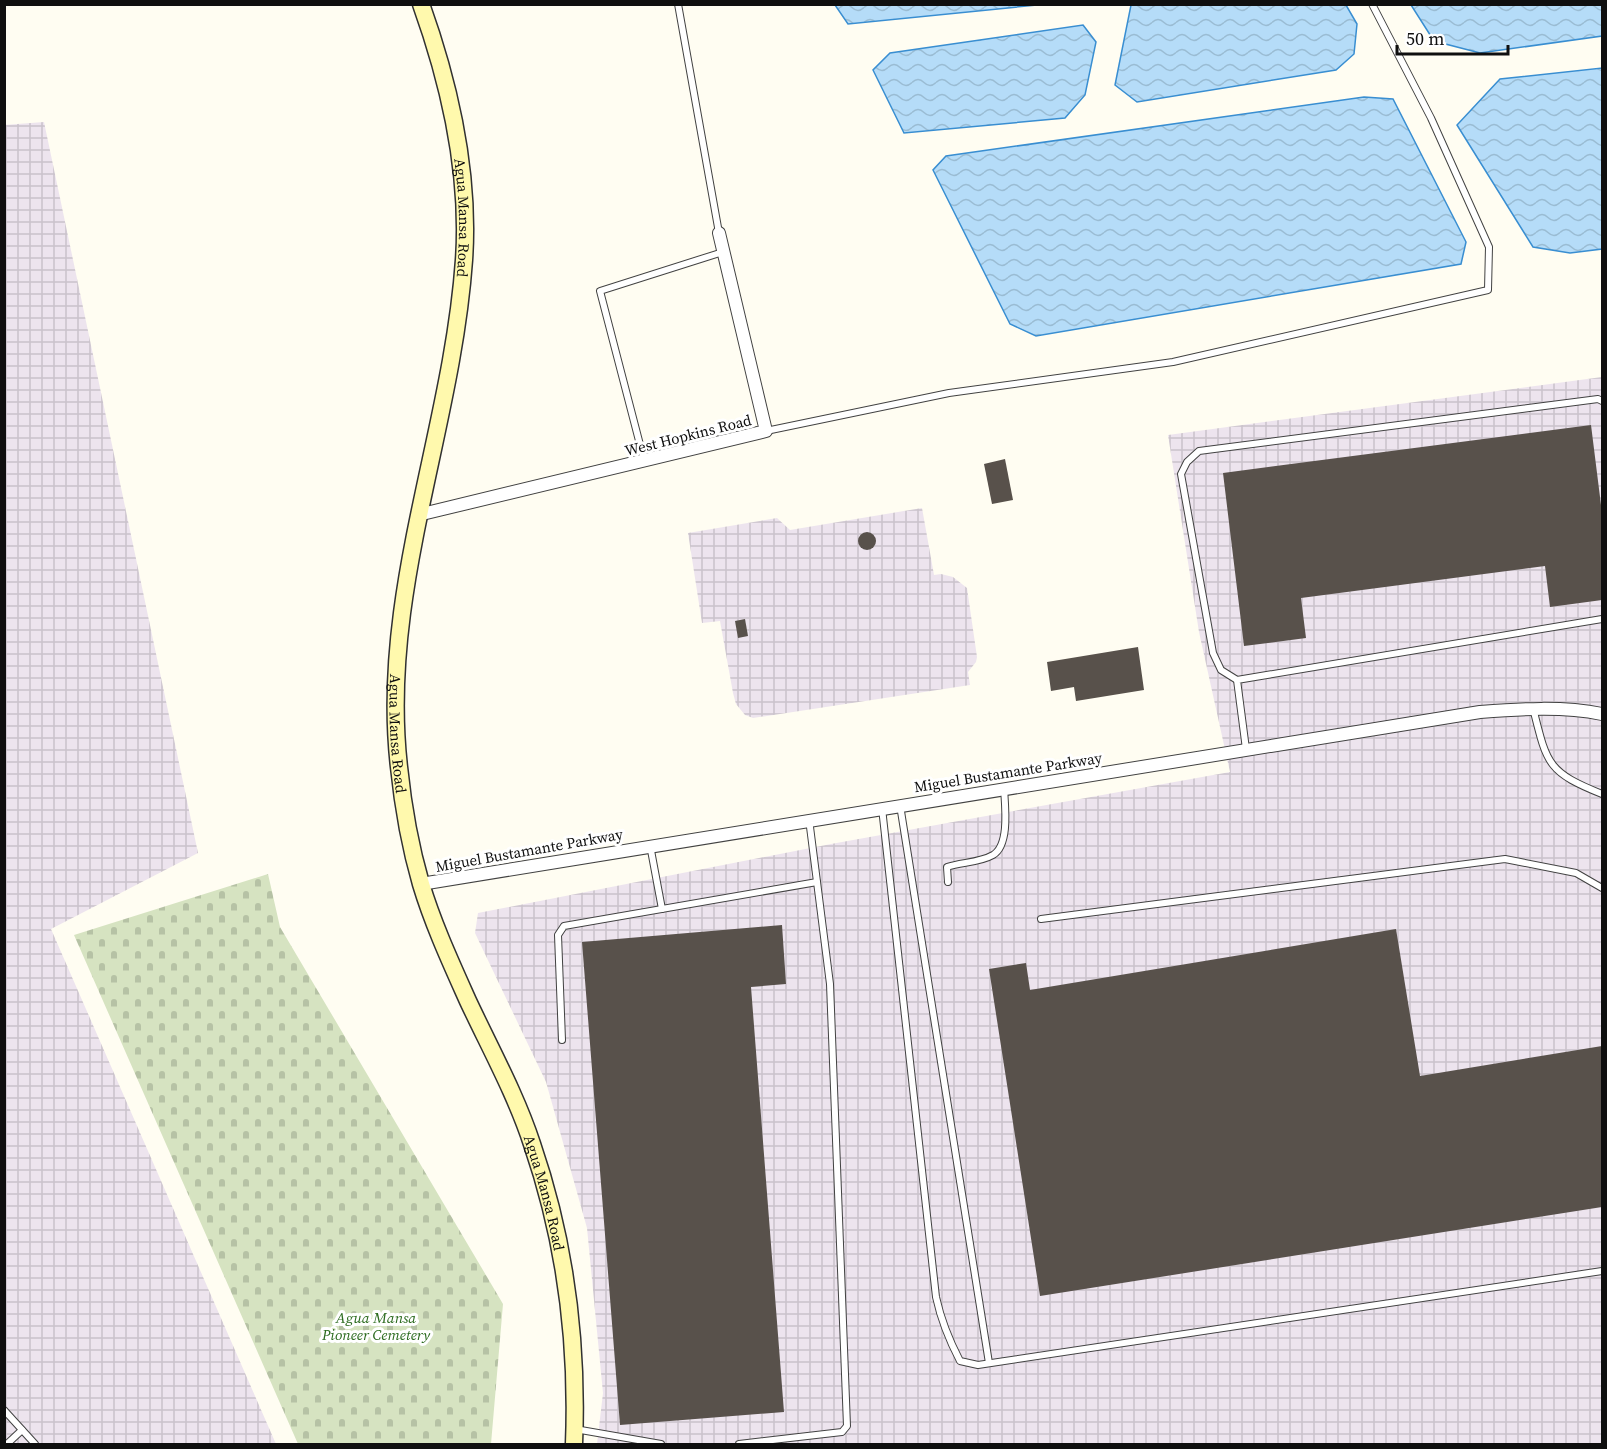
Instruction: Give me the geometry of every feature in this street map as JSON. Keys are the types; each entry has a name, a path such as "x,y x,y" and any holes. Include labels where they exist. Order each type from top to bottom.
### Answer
{"main road":[{"name":"Agua Mansa Road","path":"421,4 447,84 453,119 462,183 464,258 444,404 418,515 399,623 395,695 398,764 406,818 421,884 462,987 531,1141 557,1229 566,1280 575,1402 574,1437"}],"street":[{"name":"West Hopkins Road","path":"418,515 766,431 719,233"},
{"name":"Miguel Bustamante Parkway","path":"421,884 1469,713 1532,708 1584,710 1602,714"}],"lane":[{"path":"678,4 719,233"},
{"path":"766,431 949,393 1173,362 1488,290 1489,247 1431,118 1372,4"},
{"path":"644,460 600,291 723,252"},
{"path":"1602,401 1598,399 1199,451 1187,462 1181,474 1213,653 1221,670 1237,680 1602,620"},
{"path":"1237,680 1246,749"},
{"path":"1532,708 1550,764 1574,782 1602,794"},
{"path":"948,882 947,867 993,855 1001,847 1005,830 1004,788"},
{"path":"900,805 989,1364"},
{"path":"882,807 936,1297 940,1316 960,1361 978,1365 989,1364 1602,1271"},
{"path":"739,1444 842,1432 847,1426 830,984 809,819"},
{"path":"650,845 662,909"},
{"path":"1041,919 1505,859 1576,873 1602,888"},
{"path":"562,1040 558,935 564,926 817,882"},
{"path":"4,1410 35,1444"},
{"path":"7,1444 22,1430"},
{"path":"574,1437 661,1444"}],"shaded area":[{"path":"44,122 198,853 51,929 276,1444 5,1444 4,125"},
{"path":"1602,377 1602,1444 597,1444 603,1393 587,1228 546,1082 475,933 478,913 831,844 1230,772 1199,632 1168,435"},
{"path":"922,508 934,575 953,577 967,588 977,657 968,672 970,685 753,718 745,715 736,704 733,693 720,621 702,623 688,533 777,518 790,530"}],"green space":[{"name":"Agua Mansa Pioneer Cemetery","path":"268,874 280,927 503,1304 491,1444 298,1444 74,935"}],"water":[{"path":"835,5 1037,5 848,24"},
{"path":"1131,5 1346,5 1357,24 1354,54 1336,70 1137,102 1115,85"},
{"path":"1411,5 1602,5 1602,36 1480,53 1434,41"},
{"path":"1083,25 1096,42 1085,95 1065,118 904,133 873,70 890,53"},
{"path":"1602,68 1602,249 1570,253 1533,247 1457,125 1500,79"},
{"path":"1364,97 1393,99 1466,242 1461,264 1036,336 1010,324 933,170 946,156"}],"building":[{"path":"1591,425 1602,513 1602,600 1550,607 1545,566 1301,598 1306,638 1244,646 1223,473"},
{"path":"1005,459 1013,500 992,504 984,464"},
{"path":"863,532 871,532 876,537 874,548 863,550 858,545 858,537"},
{"path":"745,619 748,636 738,638 735,621"},
{"path":"1138,647 1144,690 1076,701 1074,687 1051,691 1047,662"},
{"path":"782,925 786,984 751,987 784,1412 620,1425 582,942"},
{"path":"1396,929 1420,1076 1602,1046 1602,1207 1040,1296 989,969 1026,963 1030,990"}]}
